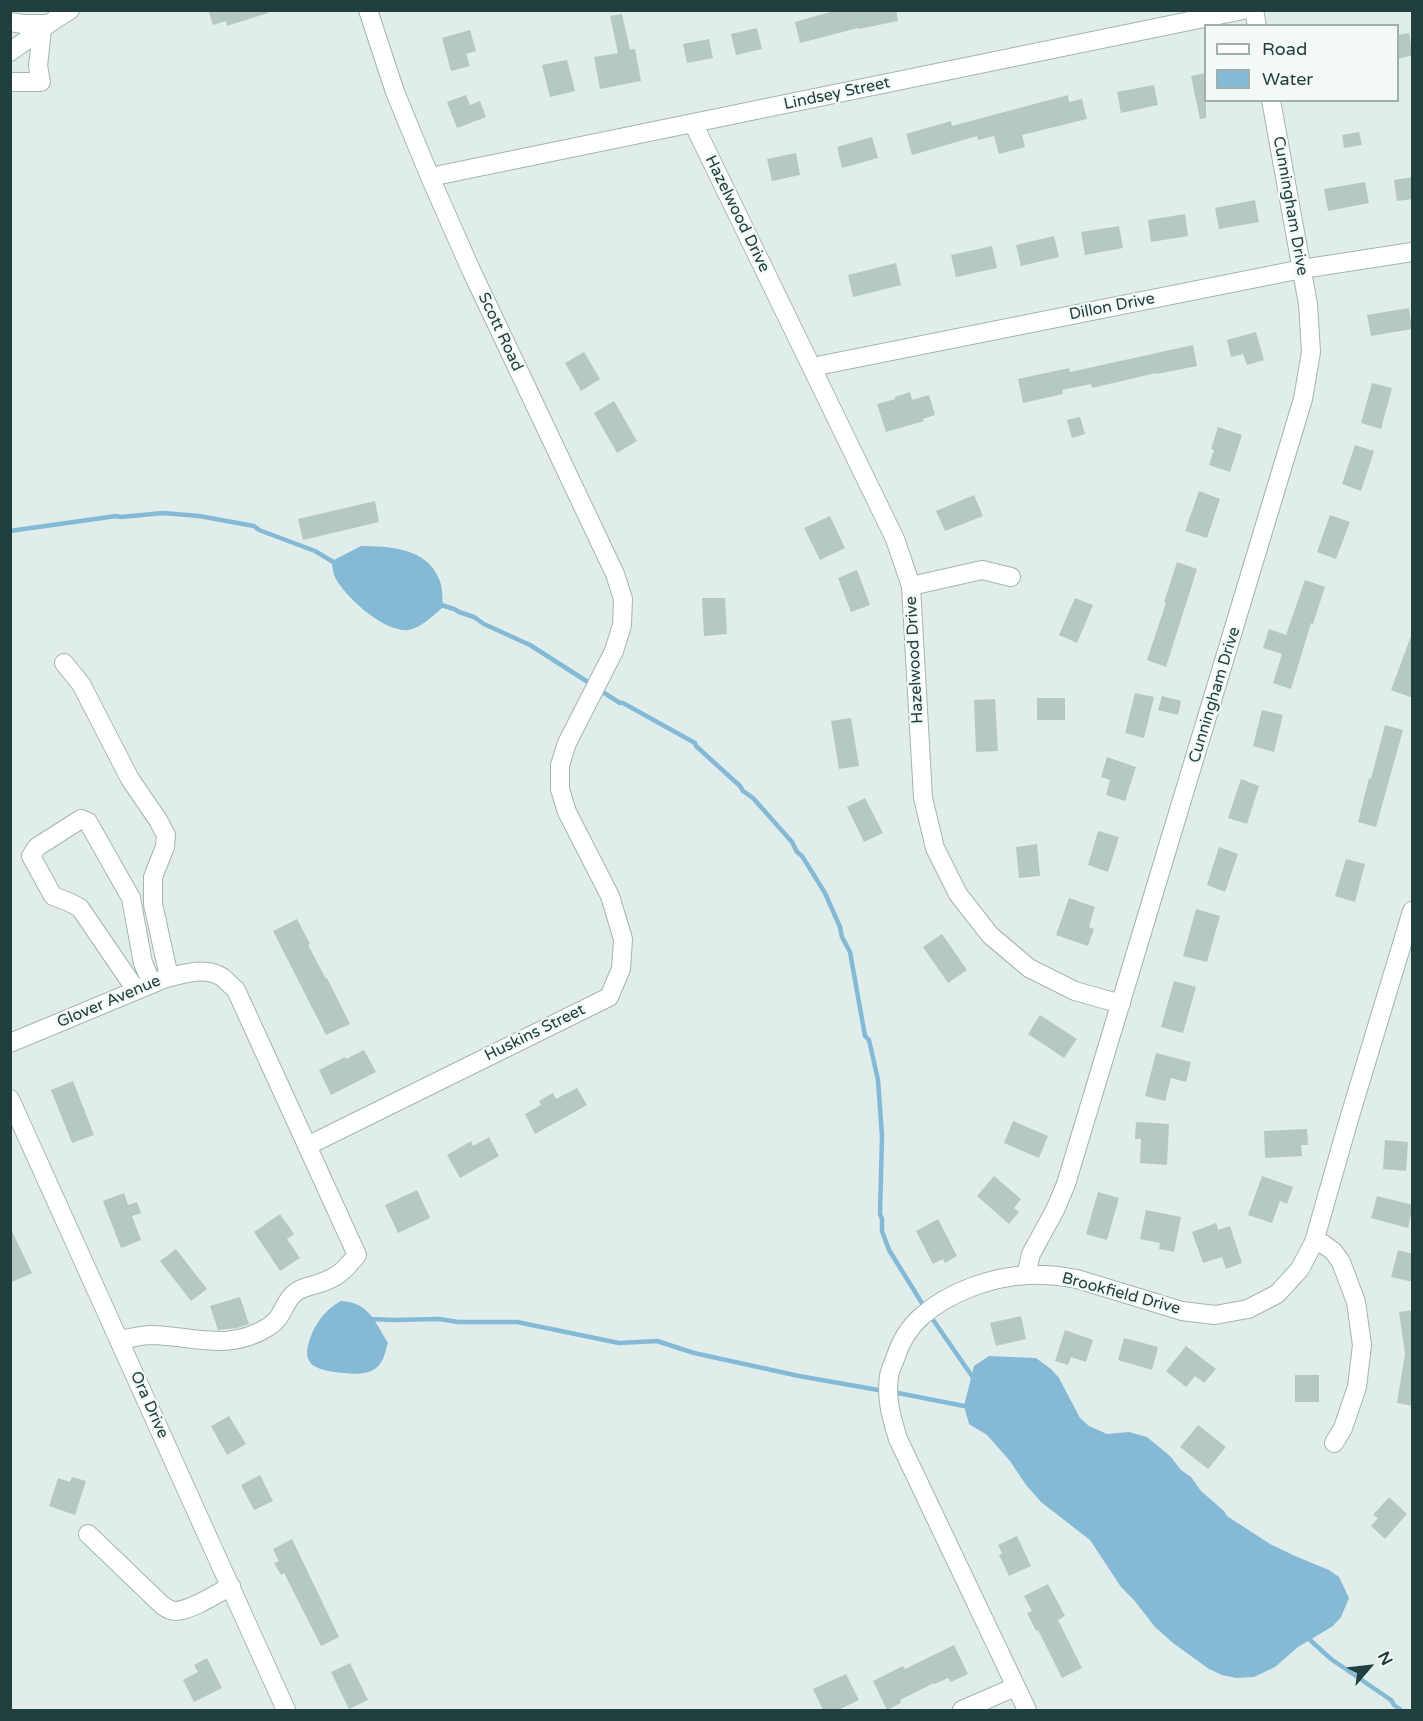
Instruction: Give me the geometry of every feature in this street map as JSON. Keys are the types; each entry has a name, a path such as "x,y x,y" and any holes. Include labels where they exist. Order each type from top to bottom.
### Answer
{"street":[{"path":"10,52 70,10"},
{"name":"Scott Road","path":"368,10 395,92 430,177 471,270 615,574 622,599 622,626 614,651"},
{"name":"Lindsey Street","path":"430,177 1243,10"},
{"path":"10,22 46,26"},
{"path":"10,82 41,82 39,66 46,26"},
{"name":"Cunningham Drive","path":"1026,1275 1030,1254 1055,1210 1066,1184 1303,399 1311,352 1308,304 1271,102"},
{"name":"Hazelwood Drive","path":"693,123 895,539 911,586 923,798 935,848 958,894 990,935 1029,968 1075,991 1120,1004"},
{"name":"Dillon Drive","path":"812,367 1302,269 1413,252"},
{"path":"911,586 982,570 1011,577"},
{"name":"Huskins Street","path":"307,1146 609,997 621,969 623,939 610,896 567,812 560,789 560,765 567,743 614,651"},
{"path":"64,663 81,684 130,779 166,835 165,848 153,877 152,984"},
{"path":"81,819 88,822 131,898 143,963 152,984 80,908 53,896 31,856 37,847 81,819"},
{"name":"Brookfield Drive","path":"1027,1710 898,1439 889,1407 889,1374 901,1343 921,1317 958,1293 992,1281 1026,1275 1077,1279 1182,1311 1215,1315 1248,1309 1277,1294 1300,1269 1314,1242 1413,911"},
{"name":"Glover Avenue","path":"10,1043 152,984 193,972 209,973 221,977 236,990 307,1146"},
{"name":"Ora Drive","path":"10,1099 286,1710"},
{"path":"120,1340 150,1335 226,1342 248,1337 278,1321 286,1305 297,1291 341,1274 357,1255 307,1146"},
{"path":"1314,1242 1323,1244 1334,1251 1341,1262 1356,1302 1362,1345 1357,1387 1343,1428 1334,1443"},
{"path":"88,1534 169,1610 177,1611 189,1607 231,1586"},
{"path":"962,1710 1015,1687"}],"water":[{"path":"361,546 395,548 426,561 440,582 443,607 422,624 408,630 388,626 366,612 339,584 332,565 332,561"},
{"path":"341,1301 351,1302 365,1309 388,1343 381,1363 369,1372 352,1374 324,1370 311,1364 308,1358 307,1351 313,1331 328,1310"},
{"path":"989,1356 1036,1358 1059,1378 1080,1418 1089,1426 1107,1434 1129,1432 1147,1437 1170,1456 1227,1516 1270,1544 1329,1570 1339,1577 1349,1598 1341,1617 1333,1626 1298,1647 1275,1667 1254,1677 1236,1678 1222,1675 1209,1669 1173,1643 1155,1627 1121,1587 1090,1540 1041,1502 987,1435 969,1424 964,1406 974,1366"}],"building":[{"path":"208,10 268,10 268,13 227,26 226,21 213,25"},
{"path":"837,10 896,10 898,21 858,28 800,43 795,22"},
{"path":"622,14 630,50 635,49 641,81 600,89 594,57 618,53 610,16"},
{"path":"757,28 762,49 736,55 731,34"},
{"path":"470,30 476,51 466,54 470,66 451,71 442,38"},
{"path":"1409,33 1413,55 1399,59 1399,35"},
{"path":"709,39 713,58 687,63 683,44"},
{"path":"567,60 575,91 550,97 542,65"},
{"path":"1204,73 1206,118 1200,119 1191,76"},
{"path":"1154,85 1158,105 1121,113 1117,92"},
{"path":"466,95 470,105 480,101 486,117 457,128 447,102"},
{"path":"1068,95 1069,102 1082,99 1087,119 1022,135 1025,147 999,154 994,136 978,140 977,136 912,155 906,134 951,121 952,126"},
{"path":"1359,132 1362,145 1344,148 1342,135"},
{"path":"872,137 878,158 842,168 837,147"},
{"path":"796,153 800,175 772,181 767,159"},
{"path":"1413,177 1413,199 1397,201 1394,180"},
{"path":"1365,182 1369,203 1328,211 1324,189"},
{"path":"1255,200 1259,222 1219,229 1215,208"},
{"path":"1185,214 1188,236 1151,242 1148,220"},
{"path":"1119,226 1123,248 1085,255 1081,232"},
{"path":"1054,236 1059,257 1021,266 1016,245"},
{"path":"992,246 997,268 956,277 951,255"},
{"path":"896,263 901,285 853,297 848,275"},
{"path":"1409,308 1412,329 1371,336 1367,315"},
{"path":"1256,332 1264,360 1247,365 1243,354 1231,357 1227,340"},
{"path":"1193,345 1197,366 1092,388 1091,384 1062,390 1063,394 1023,403 1018,379 1069,368 1070,372"},
{"path":"584,352 600,379 581,391 565,363"},
{"path":"1372,383 1392,388 1381,429 1361,423"},
{"path":"910,392 912,400 929,395 935,415 923,419 924,421 886,432 877,404"},
{"path":"614,401 637,441 617,453 594,413"},
{"path":"1080,417 1085,434 1072,438 1067,420"},
{"path":"1218,427 1242,435 1230,472 1209,465"},
{"path":"1355,445 1374,451 1361,491 1342,484"},
{"path":"1199,491 1220,499 1207,538 1185,531"},
{"path":"974,495 983,516 945,531 936,511"},
{"path":"375,501 379,522 303,540 298,519"},
{"path":"1330,515 1350,522 1336,559 1317,552"},
{"path":"830,516 845,548 820,560 804,528"},
{"path":"1177,562 1197,569 1166,667 1147,660"},
{"path":"857,570 870,605 851,612 838,578"},
{"path":"1305,580 1325,587 1313,624 1311,623 1291,689 1273,683 1282,654 1263,648 1269,629 1286,635"},
{"path":"702,598 725,598 727,634 704,636"},
{"path":"1075,598 1093,605 1077,643 1059,635"},
{"path":"1411,636 1413,636 1413,698 1391,690"},
{"path":"1135,693 1154,697 1144,738 1125,733"},
{"path":"1162,696 1181,701 1178,715 1158,710"},
{"path":"1037,698 1065,698 1065,720 1037,720"},
{"path":"995,699 998,751 976,752 974,700"},
{"path":"1262,710 1283,715 1274,752 1253,746"},
{"path":"851,718 859,766 839,769 831,721"},
{"path":"1385,725 1403,730 1376,827 1358,822"},
{"path":"1107,757 1136,767 1125,801 1106,795 1110,780 1101,777"},
{"path":"1241,779 1259,786 1247,824 1228,818"},
{"path":"865,798 883,833 864,842 847,807"},
{"path":"1098,831 1119,837 1108,872 1088,865"},
{"path":"1037,844 1040,876 1019,878 1016,847"},
{"path":"1219,847 1238,854 1225,892 1207,885"},
{"path":"1346,859 1365,864 1355,902 1335,896"},
{"path":"1069,898 1095,907 1089,927 1094,929 1088,946 1056,935"},
{"path":"1196,909 1220,916 1207,962 1183,956"},
{"path":"297,919 310,944 308,945 350,1024 326,1035 273,931"},
{"path":"942,934 967,970 948,983 923,947"},
{"path":"1174,981 1196,987 1183,1033 1161,1027"},
{"path":"1040,1015 1077,1039 1064,1058 1028,1034"},
{"path":"364,1050 376,1072 331,1095 319,1070"},
{"path":"1156,1053 1191,1062 1186,1082 1171,1078 1165,1101 1145,1096"},
{"path":"73,1081 94,1135 72,1143 51,1090"},
{"path":"577,1088 587,1105 535,1134 525,1114 541,1105 539,1101 553,1093 556,1099"},
{"path":"1013,1121 1048,1136 1039,1158 1004,1143"},
{"path":"1136,1122 1169,1124 1167,1165 1140,1163 1141,1139 1135,1139"},
{"path":"1307,1129 1308,1145 1301,1145 1302,1156 1265,1158 1264,1131"},
{"path":"489,1137 499,1156 460,1178 447,1155 471,1141 473,1146"},
{"path":"1385,1140 1408,1142 1406,1171 1383,1169"},
{"path":"994,1176 1021,1199 1014,1208 1019,1212 1009,1224 977,1196"},
{"path":"1262,1176 1293,1187 1287,1204 1280,1201 1272,1223 1248,1215"},
{"path":"417,1190 430,1218 398,1233 385,1205"},
{"path":"1098,1192 1119,1198 1107,1240 1086,1234"},
{"path":"124,1193 128,1205 137,1202 141,1213 132,1216 141,1240 121,1248 103,1201"},
{"path":"1377,1196 1413,1205 1408,1228 1371,1218"},
{"path":"1146,1210 1181,1217 1174,1252 1159,1249 1160,1243 1140,1239"},
{"path":"280,1214 294,1234 287,1239 300,1258 280,1271 254,1232"},
{"path":"938,1219 957,1256 945,1263 943,1259 933,1264 916,1231"},
{"path":"1216,1223 1218,1230 1230,1226 1242,1263 1226,1269 1222,1257 1203,1263 1192,1232"},
{"path":"10,1227 32,1273 10,1283"},
{"path":"176,1249 207,1289 191,1301 160,1261"},
{"path":"1398,1250 1413,1254 1413,1282 1391,1277"},
{"path":"240,1297 249,1324 218,1330 210,1306"},
{"path":"1413,1310 1413,1406 1397,1403 1405,1354 1399,1312"},
{"path":"1021,1316 1026,1339 996,1346 990,1323"},
{"path":"1065,1330 1093,1340 1086,1362 1071,1357 1068,1365 1055,1361"},
{"path":"1124,1338 1158,1347 1152,1370 1118,1360"},
{"path":"1186,1346 1216,1369 1204,1383 1195,1376 1186,1387 1166,1371"},
{"path":"1295,1375 1319,1375 1319,1402 1295,1402"},
{"path":"229,1416 246,1444 227,1455 211,1426"},
{"path":"1198,1425 1226,1447 1208,1469 1180,1447"},
{"path":"260,1475 273,1501 254,1510 241,1485"},
{"path":"72,1477 86,1481 75,1515 49,1506 58,1478 70,1482"},
{"path":"1389,1497 1407,1514 1385,1539 1371,1526 1378,1518 1373,1515"},
{"path":"1017,1536 1031,1566 1009,1576 999,1555 1002,1553 998,1545"},
{"path":"292,1539 339,1637 321,1646 284,1573 281,1575 274,1563 279,1561 273,1549"},
{"path":"1048,1584 1065,1616 1058,1620 1082,1668 1062,1678 1027,1613 1032,1611 1024,1596"},
{"path":"954,1645 968,1674 951,1682 948,1678 934,1683 900,1700 901,1703 887,1710 873,1681 903,1666 905,1669"},
{"path":"207,1658 222,1688 194,1702 183,1680 198,1672 194,1665"},
{"path":"350,1663 368,1700 349,1709 331,1672"},
{"path":"846,1674 859,1700 838,1710 823,1710 813,1689"}],"waterway":[{"path":"10,531 116,516 163,513 199,516 254,526 259,530 315,551 335,563"},
{"path":"438,604 474,617 530,645 591,684"},
{"path":"598,689 695,743 743,791 753,798 792,842 825,893 850,952 865,1036 869,1040 878,1080 882,1136 880,1214 882,1231 889,1250 925,1308"},
{"path":"929,1314 974,1379"},
{"path":"370,1319 517,1322 619,1343 657,1341 694,1353 799,1376 884,1391"},
{"path":"893,1392 964,1406 969,1404"},
{"path":"1308,1636 1331,1659 1391,1700 1401,1710"}]}
